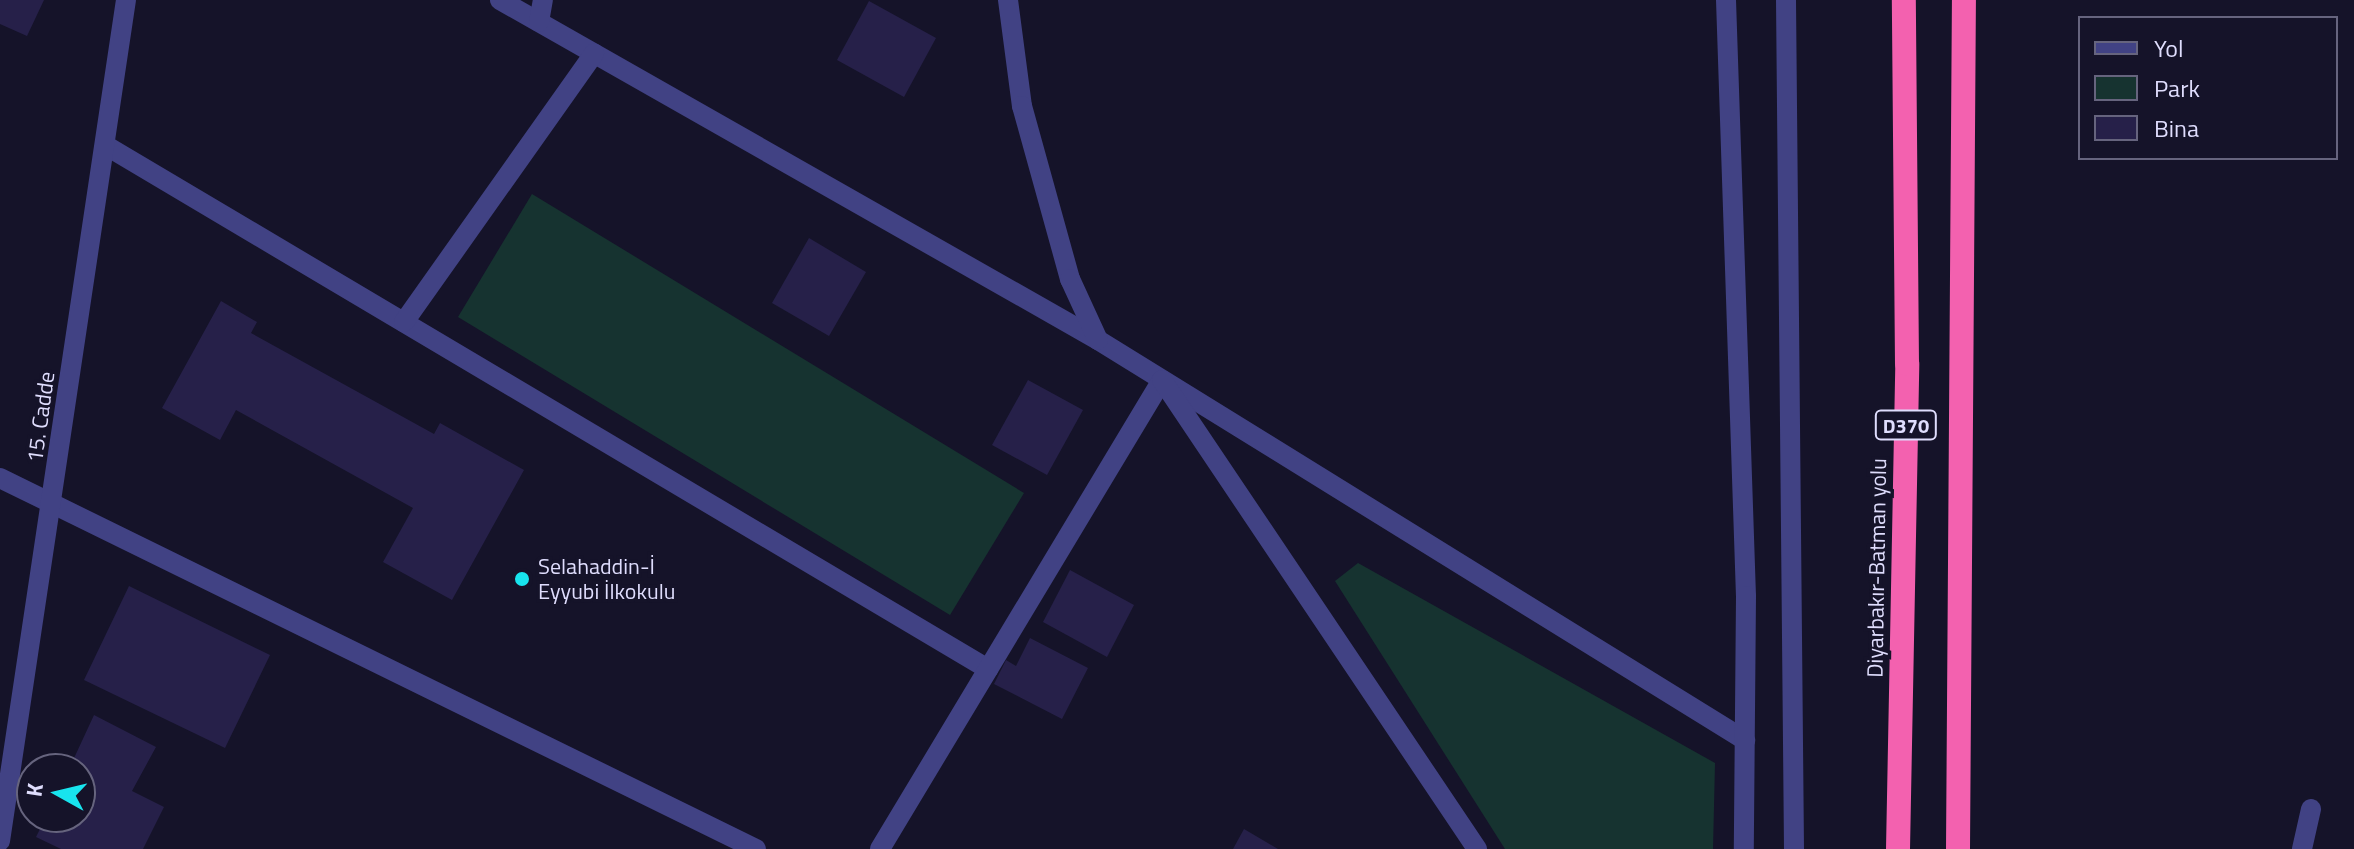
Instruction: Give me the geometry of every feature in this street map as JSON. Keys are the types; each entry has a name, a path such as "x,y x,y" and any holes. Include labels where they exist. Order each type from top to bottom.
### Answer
{"highway":[{"name":"Diyarbakır-Batman yolu","path":"1898,849 1907,364 1904,0"},
{"name":"D370","path":"1958,849 1964,0"}],"street":[{"name":"15. Cadde","path":"0,841 53,505 126,0"},
{"path":"500,0 1098,340 1745,740"},
{"path":"539,22 543,0"},
{"path":"1008,0 1022,106 1070,279 1098,340"},
{"path":"1726,0 1746,596 1744,849"},
{"path":"1786,0 1794,849"},
{"path":"404,322 594,54"},
{"path":"105,145 988,669"},
{"path":"880,849 1162,380"},
{"path":"1162,380 1477,849"},
{"path":"0,478 756,849"},
{"path":"2302,849 2311,809"}],"green space":[{"path":"532,194 1024,493 950,615 458,317"},
{"path":"1358,563 1715,763 1713,849 1505,849 1335,581"}],"building":[{"path":"0,0 44,0 27,36 0,24"},
{"path":"869,1 936,38 904,97 837,60"},
{"path":"809,238 866,272 829,336 772,303"},
{"path":"221,301 257,322 251,333 434,434 440,423 524,470 452,600 383,562 413,508 236,410 220,440 162,408"},
{"path":"1028,380 1083,410 1047,475 992,445"},
{"path":"1070,570 1134,605 1107,657 1043,622"},
{"path":"129,586 270,655 225,748 84,680"},
{"path":"1030,638 1088,668 1062,719 994,684 1006,660 1016,666"},
{"path":"94,715 156,747 132,791 164,807 143,849 61,849 36,837 38,833 96,833 96,753 76,753"},
{"path":"1244,829 1278,849 1233,849"}],"place":[{"name":"Selahaddin-İ Eyyubi İlkokulu","path":"522,579"}]}
